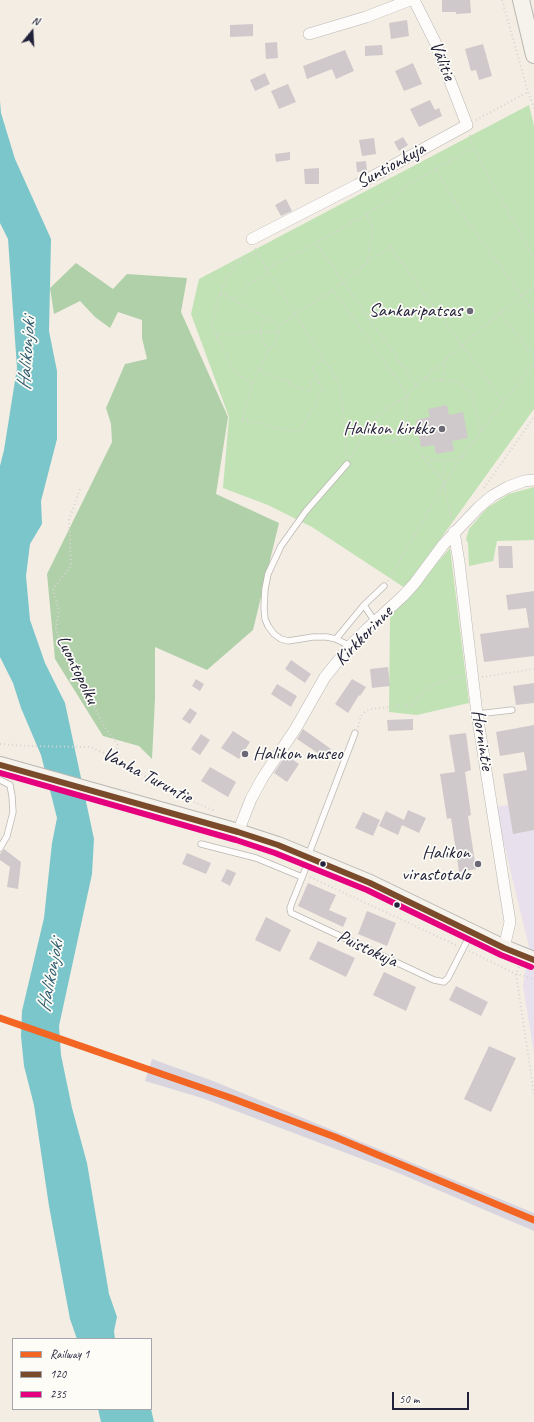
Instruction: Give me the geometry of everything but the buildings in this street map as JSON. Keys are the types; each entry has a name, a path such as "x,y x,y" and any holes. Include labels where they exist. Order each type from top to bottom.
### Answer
{"street":[{"path":"309,34 366,17 410,0"},
{"name":"Välitie","path":"414,0 435,42 467,124"},
{"path":"521,0 534,55"},
{"name":"Suntionkuja","path":"252,239 357,185 467,124"},
{"name":"Kirkkorinne","path":"238,832 251,799 263,777 296,728 325,677 350,646 407,592 442,545 453,527 492,496 508,487 524,481 534,480"},
{"name":"Hornintie","path":"453,527 477,714 510,922 504,948"},
{"name":"Vanha Turuntie","path":"0,765 238,832 278,845 370,883 504,948 534,960"}],"lane":[{"path":"347,464 306,511 281,546 268,574 264,601 264,614 266,622 274,634 281,639 288,641 320,637 336,638 350,646"},
{"path":"336,638 364,605 384,586"},
{"path":"364,605 375,622"},
{"path":"477,714 512,710"},
{"name":"Puistokuja","path":"355,733 290,908 291,913 434,980 444,982 448,978 472,932"},
{"path":"0,780 10,785 13,812 6,836 0,848"},
{"path":"201,844 256,858 302,876"}],"path":[{"path":"502,0 528,92 534,108"},
{"path":"528,92 467,124 473,148 534,259"},
{"path":"266,269 316,243 366,214 396,196 408,185 473,148"},
{"path":"436,169 461,213 534,312"},
{"path":"366,214 373,230 367,263"},
{"path":"252,239 266,269 336,379 342,397 347,446 347,464"},
{"path":"316,243 416,385"},
{"path":"324,358 312,368 322,388 321,394 304,424 298,431 296,432 242,421 252,384 269,350 277,339 280,325 333,290 390,247 504,402"},
{"path":"252,384 242,379 235,371 213,328 212,319 227,277 236,264 257,252"},
{"path":"234,300 253,281 268,272"},
{"path":"347,464 368,426 375,418 408,395 416,385 462,344 522,294 534,286"},
{"path":"333,290 408,395 405,416 405,427 408,438 444,484"},
{"path":"221,293 280,325"},
{"path":"500,313 534,357"},
{"path":"266,318 260,332 264,343 269,349"},
{"path":"217,334 278,332"},
{"path":"443,380 446,359"},
{"path":"384,586 444,484 464,454 534,363"},
{"path":"259,370 310,391 311,382 317,378"},
{"path":"423,379 443,380 459,383 470,393 475,403 481,432"},
{"path":"483,490 534,417"},
{"path":"388,442 408,438"},
{"path":"422,456 433,460 443,461 458,458 464,454"},
{"path":"443,461 444,484 453,527"},
{"name":"Luontopolku","path":"80,489 69,520 71,566 53,589 59,611 56,628 61,645 106,729 118,745 116,758"},
{"path":"355,733 362,716 366,711 371,709 411,705 427,688 438,683 459,677 473,678 534,669"},
{"name":"Vanha Turuntie","path":"0,744 90,747 116,758 167,790 220,813"},
{"path":"302,876 516,974 534,979"},
{"path":"516,974 534,1094"}],"shaded area":[{"path":"534,801 534,1053 523,986 529,947 495,807"},
{"path":"152,1059 213,1081 534,1213 534,1231 396,1172 202,1098 145,1081"}],"green space":[{"path":"529,105 534,126 534,409 405,588 312,527 268,505 223,488 229,417 191,314 199,279"},
{"path":"76,263 113,289 127,274 187,278 181,312 228,417 216,494 279,523 253,630 207,670 155,647 155,699 152,759 139,746 103,736 55,659 47,574 112,442 111,424 106,408 125,364 147,359 142,338 142,320 118,312 110,328 95,317 80,301 54,314 50,288"},
{"path":"534,487 534,540 497,541 493,561 469,566 468,543 466,539 469,529 487,508 509,494"},
{"path":"450,548 469,703 417,715 389,712 390,617"}],"water":[{"name":"Halikonjoki","path":"0,101 1,113 15,159 51,239 49,331 57,371 57,439 41,501 42,524 30,544 26,576 30,620 45,663 65,703 94,839 92,874 59,1026 61,1055 72,1108 87,1163 109,1294 117,1317 114,1331 115,1338 77,1338 70,1319 49,1206 34,1105 24,1066 21,1036 22,1011 44,918 52,843 57,818 41,755 21,708 13,683 0,657 0,466 4,450 17,368 8,239 0,223"},
{"path":"98,1410 151,1410 154,1422 101,1422"}],"rail line":[{"name":"1","path":"0,1018 231,1098 335,1137 534,1220"}],"transit line":[{"name":"120","path":"0,765 238,832 278,845 370,883 504,948 534,960"},
{"name":"235","path":"0,773 236,840 275,853 367,890 501,955 531,967"}],"place":[{"name":"Sankaripatsas","path":"470,311"},
{"name":"Halikon kirkko","path":"442,429"},
{"name":"Halikon museo","path":"245,754"},
{"name":"Halikon virastotalo","path":"478,864"}]}
